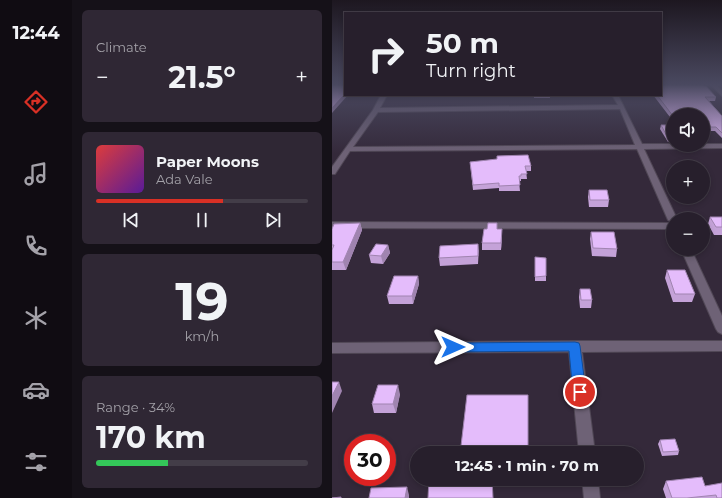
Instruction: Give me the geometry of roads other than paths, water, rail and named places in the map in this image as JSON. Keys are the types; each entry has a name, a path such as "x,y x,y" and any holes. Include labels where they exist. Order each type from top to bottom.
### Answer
{"street":[{"path":"332,172 376,110 520,108"},
{"path":"623,108 669,212"},
{"path":"347,149 722,146"},
{"path":"332,225 666,226"},
{"path":"689,256 722,329"},
{"path":"575,346 586,446"},
{"path":"332,348 722,346"},
{"path":"591,486 592,498"}]}
